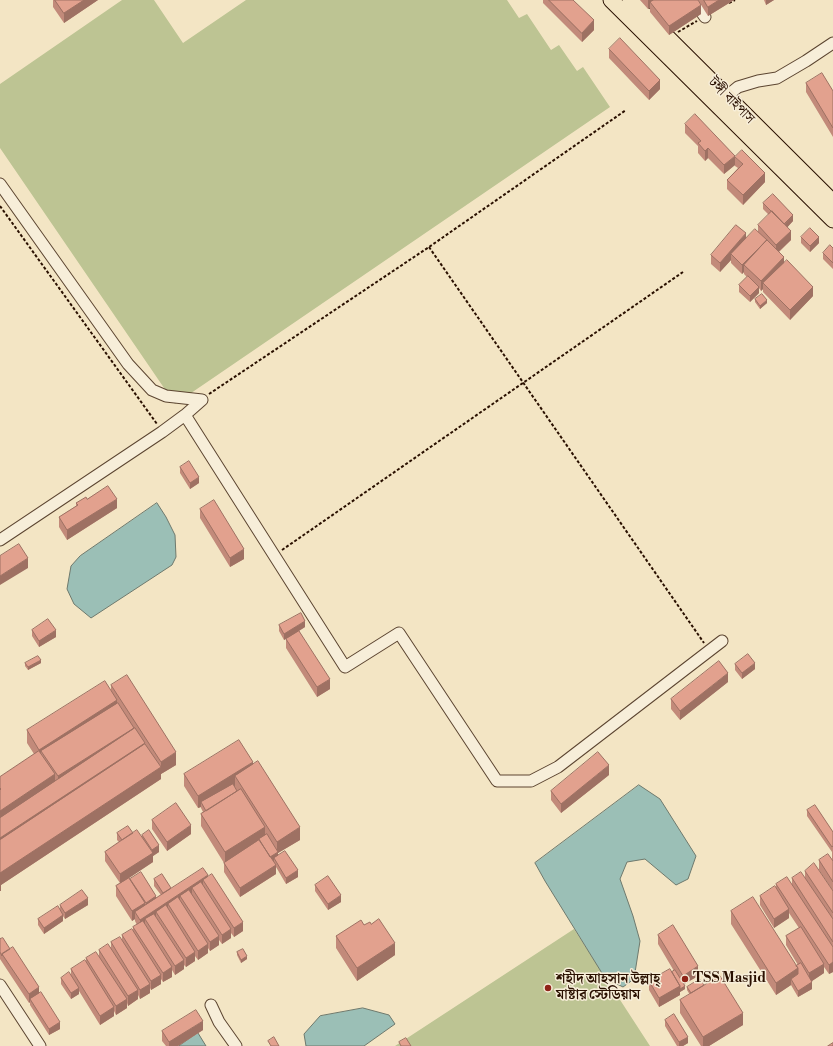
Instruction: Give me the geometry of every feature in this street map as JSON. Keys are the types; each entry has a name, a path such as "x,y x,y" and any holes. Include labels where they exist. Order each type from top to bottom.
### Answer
{"main road":[{"path":"611,0 833,220"},
{"name":"টঙ্গী বাইপাস","path":"630,0 650,10 727,96 833,202"}],"street":[{"path":"693,0 705,17"},
{"path":"727,96 738,87 758,81 777,78 833,43"},
{"path":"0,184 123,357 152,390 166,396 202,400"},
{"path":"0,540 162,432 202,400"},
{"path":"185,415 346,667 399,633 497,782 531,781 558,767 722,641"},
{"path":"0,985 40,1046"},
{"path":"211,1005 219,1022 236,1046"}],"path":[{"path":"202,400 429,247 626,110"},
{"path":"0,206 162,432"},
{"path":"429,247 704,643"},
{"path":"274,555 683,272"}],"green space":[{"path":"122,0 154,0 183,43 246,0 507,0 519,18 527,14 551,50 559,45 577,71 583,67 610,107 175,404 0,148 0,84"},
{"name":"শহীদ আহসান উল্লাহ্‌ মাষ্টার স্টেডিয়াম","path":"574,929 650,1046 395,1046"}],"water":[{"path":"157,503 175,535 176,557 172,565 91,618 74,604 67,589 71,566 80,556"},
{"path":"639,785 660,799 696,856 688,879 676,885 645,859 627,862 620,879 640,941 634,979 623,987 605,978 535,863"},
{"path":"363,1008 389,1015 395,1024 364,1046 306,1046 304,1034 320,1016"},
{"path":"198,1033 206,1046 179,1046"}],"building":[{"path":"55,0 84,0 64,13"},
{"path":"549,0 573,0 594,20 582,33"},
{"path":"654,0 698,0 701,5 669,26 650,2"},
{"path":"704,0 719,0 708,7"},
{"path":"620,38 660,80 649,91 609,49"},
{"path":"822,73 833,91 833,128 806,83"},
{"path":"695,114 735,156 724,165 708,148 705,151 698,143 701,141 685,124"},
{"path":"742,150 765,173 743,195 727,180 743,164 735,157"},
{"path":"773,194 793,215 784,224 763,203"},
{"path":"772,211 791,231 776,245 758,225"},
{"path":"736,225 746,233 720,263 711,255"},
{"path":"810,228 819,237 810,246 801,237"},
{"path":"755,229 767,240 742,265 731,254"},
{"path":"767,240 784,257 761,281 744,265"},
{"path":"830,245 833,248 833,263 823,253"},
{"path":"787,260 813,287 790,310 763,283"},
{"path":"748,276 759,287 750,296 739,285"},
{"path":"762,294 767,300 760,306 755,299"},
{"path":"189,461 199,477 190,483 180,467"},
{"path":"108,486 117,499 67,530 59,517 78,505 76,503 86,497 87,499"},
{"path":"214,500 244,549 230,558 200,509"},
{"path":"19,544 28,558 0,576 0,556"},
{"path":"301,613 305,621 284,634 279,625"},
{"path":"48,619 56,630 39,641 32,630"},
{"path":"299,631 330,679 317,687 286,639"},
{"path":"748,654 755,663 742,673 735,664"},
{"path":"38,656 41,660 28,667 25,663"},
{"path":"719,661 728,673 680,711 671,699"},
{"path":"127,675 176,752 161,762 111,685"},
{"path":"105,681 117,700 39,750 27,730"},
{"path":"118,703 134,728 58,776 41,751"},
{"path":"135,728 145,743 0,838 0,818"},
{"path":"239,740 253,762 198,796 184,774"},
{"path":"145,744 161,767 0,873 0,840"},
{"path":"39,751 55,774 0,811 0,777"},
{"path":"598,752 609,765 561,804 551,791"},
{"path":"258,761 300,827 277,842 235,776"},
{"path":"233,784 237,791 206,811 201,802"},
{"path":"241,789 265,827 225,852 201,814"},
{"path":"176,803 191,825 167,842 152,820"},
{"path":"815,805 833,832 832,847 807,810"},
{"path":"128,826 133,833 122,840 117,833"},
{"path":"137,830 153,853 120,874 105,852"},
{"path":"149,830 159,845 152,850 142,835"},
{"path":"267,834 278,852 270,857 259,839"},
{"path":"259,840 276,865 240,888 224,863"},
{"path":"285,851 298,870 286,878 274,858"},
{"path":"828,854 833,861 833,882 819,860"},
{"path":"814,863 833,891 833,913 805,871"},
{"path":"203,868 208,875 140,920 135,912"},
{"path":"141,872 156,896 146,903 130,879"},
{"path":"801,872 833,919 833,942 792,878"},
{"path":"162,874 171,888 163,893 154,879"},
{"path":"212,874 243,922 234,928 203,880"},
{"path":"328,876 341,895 328,904 315,885"},
{"path":"787,877 833,947 833,962 829,965 776,884"},
{"path":"129,878 145,903 132,911 116,886"},
{"path":"201,882 231,929 222,935 192,888"},
{"path":"775,886 789,909 774,919 760,896"},
{"path":"82,890 88,898 65,913 60,905"},
{"path":"189,890 219,936 210,942 180,896"},
{"path":"178,897 208,944 198,951 168,904"},
{"path":"753,897 798,968 776,983 731,911"},
{"path":"166,905 195,952 186,958 156,912"},
{"path":"58,906 63,915 44,928 38,919"},
{"path":"154,914 184,960 175,966 145,919"},
{"path":"379,919 395,943 357,968 336,936 361,920 364,925 370,922 371,924"},
{"path":"143,921 172,967 163,973 133,927"},
{"path":"673,925 698,966 683,976 658,935"},
{"path":"801,927 824,964 809,973 786,936"},
{"path":"132,929 161,975 151,981 122,935"},
{"path":"120,937 150,984 140,990 111,942"},
{"path":"3,938 10,949 2,954 2,956 0,952 0,939"},
{"path":"108,944 138,990 128,996 99,950"},
{"path":"13,947 39,987 29,994 2,954"},
{"path":"243,949 247,956 241,960 237,952"},
{"path":"96,952 127,999 116,1006 86,958"},
{"path":"85,960 114,1007 100,1016 71,969"},
{"path":"801,963 812,982 798,991 791,979 798,974 798,968 796,966"},
{"path":"670,969 680,986 659,998 649,981"},
{"path":"675,970 685,986 680,989 680,986 672,972"},
{"path":"69,972 79,988 71,993 61,978"},
{"path":"720,976 743,1013 703,1037 680,1000"},
{"path":"700,979 704,985 691,993 687,987"},
{"path":"41,992 60,1022 49,1029 30,999"},
{"path":"196,1010 203,1021 169,1042 162,1031"},
{"path":"674,1014 688,1037 679,1042 665,1020"},
{"path":"274,1037 279,1046 271,1046 268,1041"},
{"path":"406,1038 411,1046 401,1046 399,1042"}],"place":[{"name":"TSS Masjid","path":"685,979"},
{"name":"শহীদ আহসান উল্লাহ্‌ মাষ্টার স্টেডিয়াম","path":"548,988"}]}
